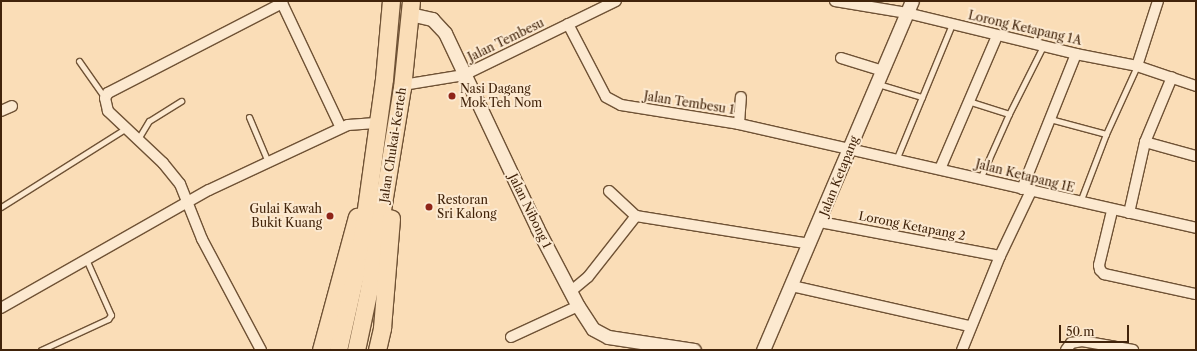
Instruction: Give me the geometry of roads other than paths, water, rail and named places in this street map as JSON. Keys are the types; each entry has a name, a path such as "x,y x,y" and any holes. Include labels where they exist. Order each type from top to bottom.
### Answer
{"highway":[{"name":"Jalan Chukai-Kerteh","path":"338,350 360,252 379,123 391,1"},
{"name":"Jalan Chukai-Kerteh","path":"356,350 369,289 402,87 411,7"},
{"path":"377,350 382,328 402,87"},
{"path":"321,350 343,263 373,161"}],"street":[{"name":"Jalan Tembesu","path":"402,87 464,75 616,1"},
{"path":"835,1 907,13"},
{"name":"Jalan Ketapang","path":"763,350 820,222 848,151 878,84 882,71 912,1"},
{"path":"1137,66 1158,1"},
{"path":"261,350 202,239 180,184 163,163 138,139 125,129 108,111 105,98 108,93 281,2 341,128"},
{"name":"Jalan Nibong 1","path":"411,7 432,19 441,28 570,292 593,329 608,337 693,350"},
{"name":"Lorong Ketapang 1A","path":"907,13 1076,54 1137,66 1196,86"},
{"name":"Jalan Tembesu 1","path":"568,24 606,97 620,105 739,124 848,151"},
{"path":"940,169 968,101 998,36"},
{"path":"962,350 970,326 1026,190 1050,119 1076,54"},
{"path":"841,58 882,71"},
{"path":"1129,213 1145,142 1172,77"},
{"path":"739,124 741,97"},
{"path":"1,111 12,106"},
{"path":"1,308 187,203 268,162 341,128 379,123"},
{"path":"1145,142 1196,156"},
{"name":"Jalan Ketapang 1E","path":"848,151 940,169 1112,211 1129,213 1196,228"},
{"path":"609,191 636,216 810,244"},
{"path":"1112,211 1099,265 1100,270 1104,274 1196,294"},
{"path":"570,292 588,277 636,216"},
{"name":"Lorong Ketapang 2","path":"820,222 1000,256"},
{"path":"792,286 970,326"},
{"path":"511,337 578,306"},
{"path":"1066,350 1071,343 1082,341 1133,350"}],"lane":[{"path":"896,160 950,29"},
{"path":"980,179 1009,114 1043,46"},
{"path":"79,60 105,98"},
{"path":"1080,203 1106,134 1137,66"},
{"path":"878,84 922,97"},
{"path":"138,139 149,121 181,101"},
{"path":"968,101 1009,114"},
{"path":"249,117 268,162"},
{"path":"1050,119 1106,134"},
{"path":"1,207 125,129"},
{"path":"41,350 108,320 111,315 86,259"}],"place":[{"name":"Nasi Dagang Mok Teh Nom","path":"452,96"},
{"name":"Restoran Sri Kalong","path":"429,207"},
{"name":"Gulai Kawah Bukit Kuang","path":"330,216"}]}
